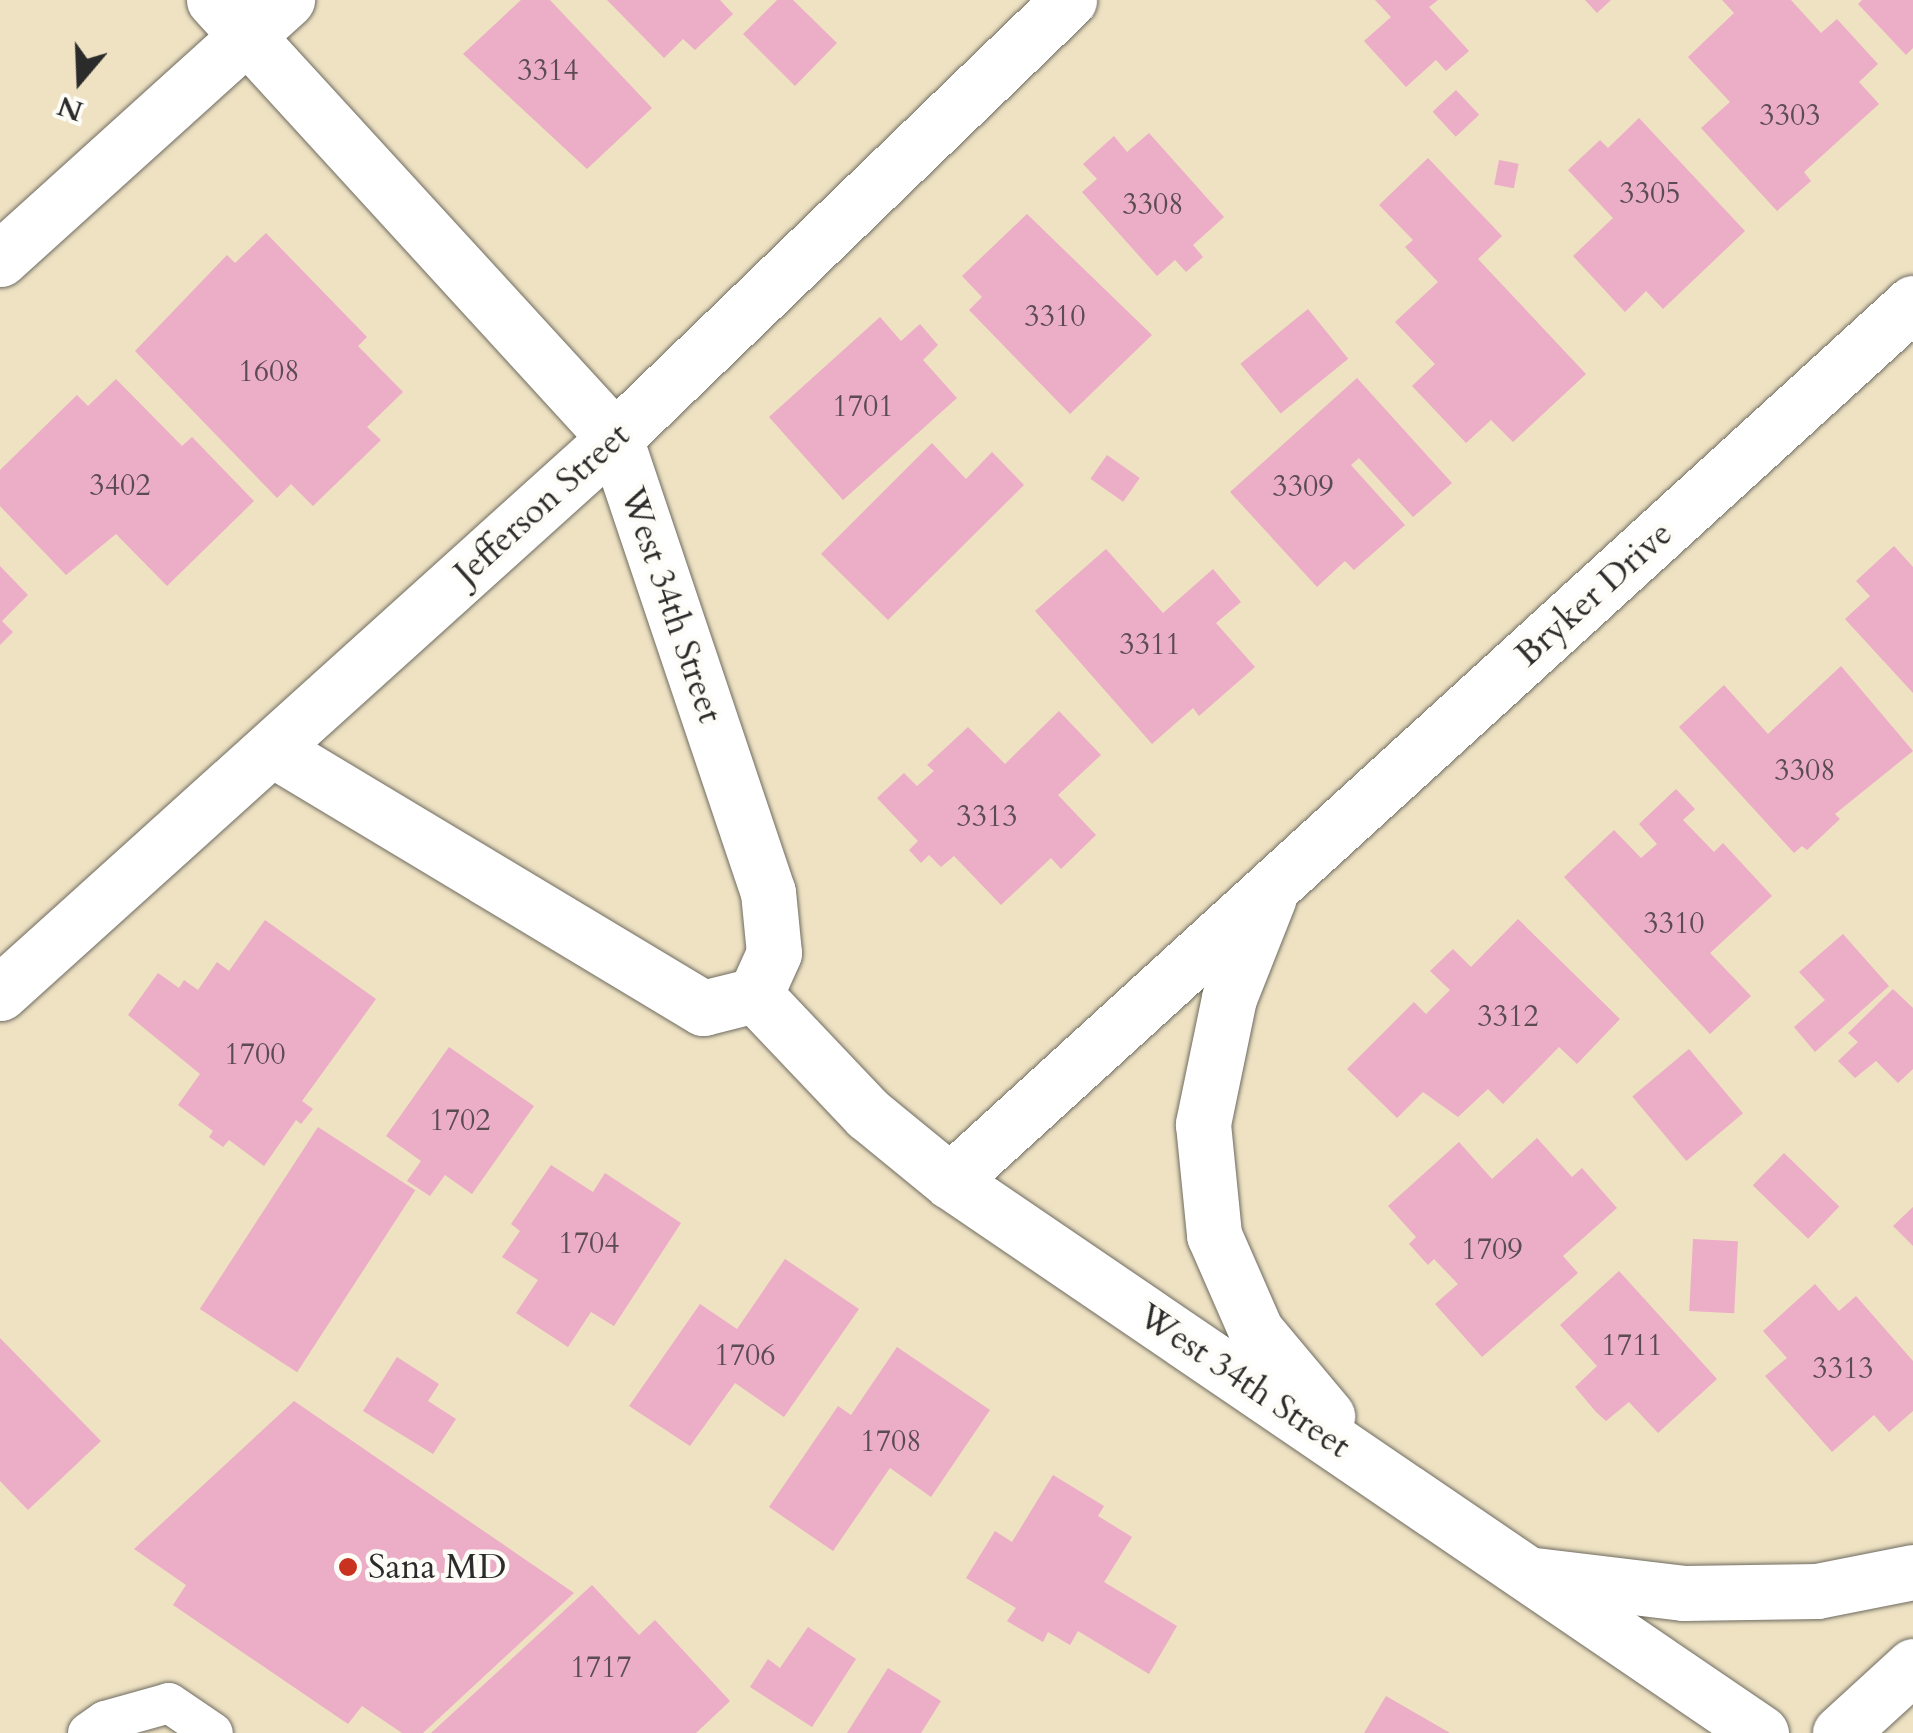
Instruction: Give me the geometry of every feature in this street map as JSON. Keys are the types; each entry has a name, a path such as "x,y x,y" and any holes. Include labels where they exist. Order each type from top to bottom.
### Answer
{"street":[{"path":"0,259 231,19 287,0"},
{"name":"Jefferson Street","path":"0,993 614,438 1069,0"},
{"name":"West 34th Street","path":"231,19 614,438 768,892 774,953 754,995 868,1114 950,1181 1761,1733"},
{"name":"Bryker Drive","path":"950,1181 1913,303"},
{"path":"272,750 703,1008 754,995"},
{"name":"Bryker Drive","path":"1274,886 1229,998 1203,1124 1214,1234 1256,1331 1368,1466"},
{"path":"1527,1574 1683,1593 1817,1591 1913,1572"},
{"path":"1840,1733 1913,1666"}],"lane":[{"path":"88,1733 105,1721 170,1702 213,1733"}],"building":[{"path":"521,0 550,0 652,108 587,169 463,54"},
{"path":"607,0 720,0 733,14 695,50 683,39 664,58"},
{"path":"777,0 793,0 837,43 795,86 743,34"},
{"path":"1375,0 1438,0 1429,7 1469,51 1446,71 1436,60 1406,87 1364,41 1391,17"},
{"path":"1585,0 1611,0 1597,13"},
{"path":"1722,0 1791,0 1821,33 1837,19 1878,64 1859,82 1879,104 1804,172 1811,181 1777,211 1701,128 1730,102 1688,57 1734,13"},
{"path":"1862,0 1913,0 1913,48 1906,55 1858,4"},
{"path":"1456,90 1479,115 1456,137 1433,112"},
{"path":"1639,118 1745,231 1663,309 1646,291 1625,312 1573,256 1613,218 1568,170 1600,140 1608,148"},
{"path":"1149,133 1224,217 1193,245 1203,257 1186,272 1175,260 1157,276 1082,192 1097,179 1083,164 1114,136 1127,152"},
{"path":"1428,158 1502,236 1478,259 1586,374 1513,442 1491,420 1466,443 1412,386 1435,364 1395,322 1438,282 1405,247 1413,240 1379,205"},
{"path":"1499,160 1519,164 1514,188 1494,185"},
{"path":"1027,214 1152,335 1070,414 969,310 982,297 962,276"},
{"path":"266,233 367,337 358,346 403,392 367,427 381,440 313,506 291,484 277,498 135,351 227,255 235,263"},
{"path":"1308,309 1348,359 1281,413 1240,364"},
{"path":"880,317 901,341 920,324 938,345 923,360 957,398 843,500 769,417"},
{"path":"1357,378 1452,483 1413,517 1359,458 1351,465 1405,525 1354,570 1345,561 1317,587 1230,492"},
{"path":"116,379 182,446 192,437 254,501 167,586 116,534 66,575 0,506 0,470 77,395 88,406"},
{"path":"932,443 966,479 992,452 1024,485 888,620 821,554"},
{"path":"1107,455 1140,478 1123,502 1090,479"},
{"path":"1894,546 1913,567 1913,693 1845,619 1870,596 1856,581"},
{"path":"1106,549 1163,613 1213,569 1241,602 1216,623 1255,667 1199,716 1193,708 1152,744 1035,611"},
{"path":"0,566 28,595 2,621 13,632 0,645"},
{"path":"1841,666 1913,751 1835,814 1840,819 1807,850 1802,846 1794,853 1679,727 1724,685 1768,734"},
{"path":"1059,711 1101,755 1058,795 1096,835 1061,869 1051,858 1001,905 954,856 941,867 929,855 921,863 909,850 918,841 877,798 904,773 917,786 934,771 927,765 968,727 1005,764"},
{"path":"1676,789 1695,809 1683,820 1714,852 1723,843 1772,896 1710,953 1751,996 1710,1034 1564,877 1614,830 1641,858 1657,844 1639,824"},
{"path":"1518,919 1620,1019 1577,1064 1559,1047 1503,1104 1488,1089 1458,1117 1423,1092 1397,1118 1347,1069 1414,1002 1426,1014 1450,990 1430,971 1453,949 1471,967"},
{"path":"265,920 376,999 302,1101 313,1109 301,1124 296,1120 264,1166 229,1140 223,1147 209,1137 213,1131 178,1105 200,1074 128,1015 158,973 179,988 184,980 198,990 217,962 229,971"},
{"path":"1843,934 1889,986 1815,1052 1794,1027 1825,1000 1799,972"},
{"path":"1893,989 1913,1008 1913,1069 1898,1083 1876,1061 1855,1078 1838,1061 1858,1042 1848,1033"},
{"path":"449,1047 534,1106 472,1194 445,1175 430,1196 407,1181 421,1161 386,1136"},
{"path":"1689,1049 1743,1113 1686,1161 1632,1097"},
{"path":"318,1127 415,1190 297,1372 200,1309"},
{"path":"1537,1138 1572,1177 1582,1168 1617,1208 1563,1256 1578,1273 1482,1357 1435,1304 1458,1284 1434,1259 1428,1265 1409,1244 1416,1237 1388,1206 1459,1142 1492,1179"},
{"path":"1784,1153 1839,1206 1808,1239 1753,1185"},
{"path":"551,1165 593,1192 605,1173 681,1223 614,1326 591,1312 568,1347 516,1313 538,1280 502,1257 520,1231 511,1224"},
{"path":"1913,1207 1913,1246 1893,1226"},
{"path":"1693,1239 1738,1241 1734,1313 1689,1311"},
{"path":"785,1259 859,1309 784,1417 735,1383 690,1446 629,1406 700,1304 737,1329"},
{"path":"1619,1271 1717,1379 1658,1433 1629,1402 1606,1421 1596,1412 1575,1387 1597,1366 1560,1325"},
{"path":"1815,1284 1839,1311 1856,1296 1913,1361 1913,1411 1889,1432 1874,1415 1832,1452 1765,1376 1787,1358 1763,1331"},
{"path":"0,1338 101,1441 28,1510 0,1481"},
{"path":"897,1347 990,1410 931,1497 890,1468 833,1551 769,1507 838,1406 851,1415"},
{"path":"397,1357 439,1384 428,1401 456,1419 433,1454 363,1411"},
{"name":"Sana MD","path":"294,1401 574,1593 423,1733 402,1733 362,1706 348,1724 173,1605 186,1585 134,1549"},
{"path":"1053,1475 1104,1506 1098,1516 1132,1537 1104,1582 1177,1626 1149,1674 1078,1631 1070,1645 1048,1632 1043,1642 1007,1621 1016,1608 966,1578 995,1531 1012,1542"},
{"path":"592,1585 639,1635 655,1620 730,1701 696,1733 431,1733"},
{"path":"808,1627 856,1659 812,1727 750,1687 768,1659 780,1668"},
{"path":"888,1668 941,1701 921,1733 847,1733"},
{"path":"1386,1696 1450,1733 1364,1733"}],"place":[{"name":"Sana MD","path":"348,1567"}]}
